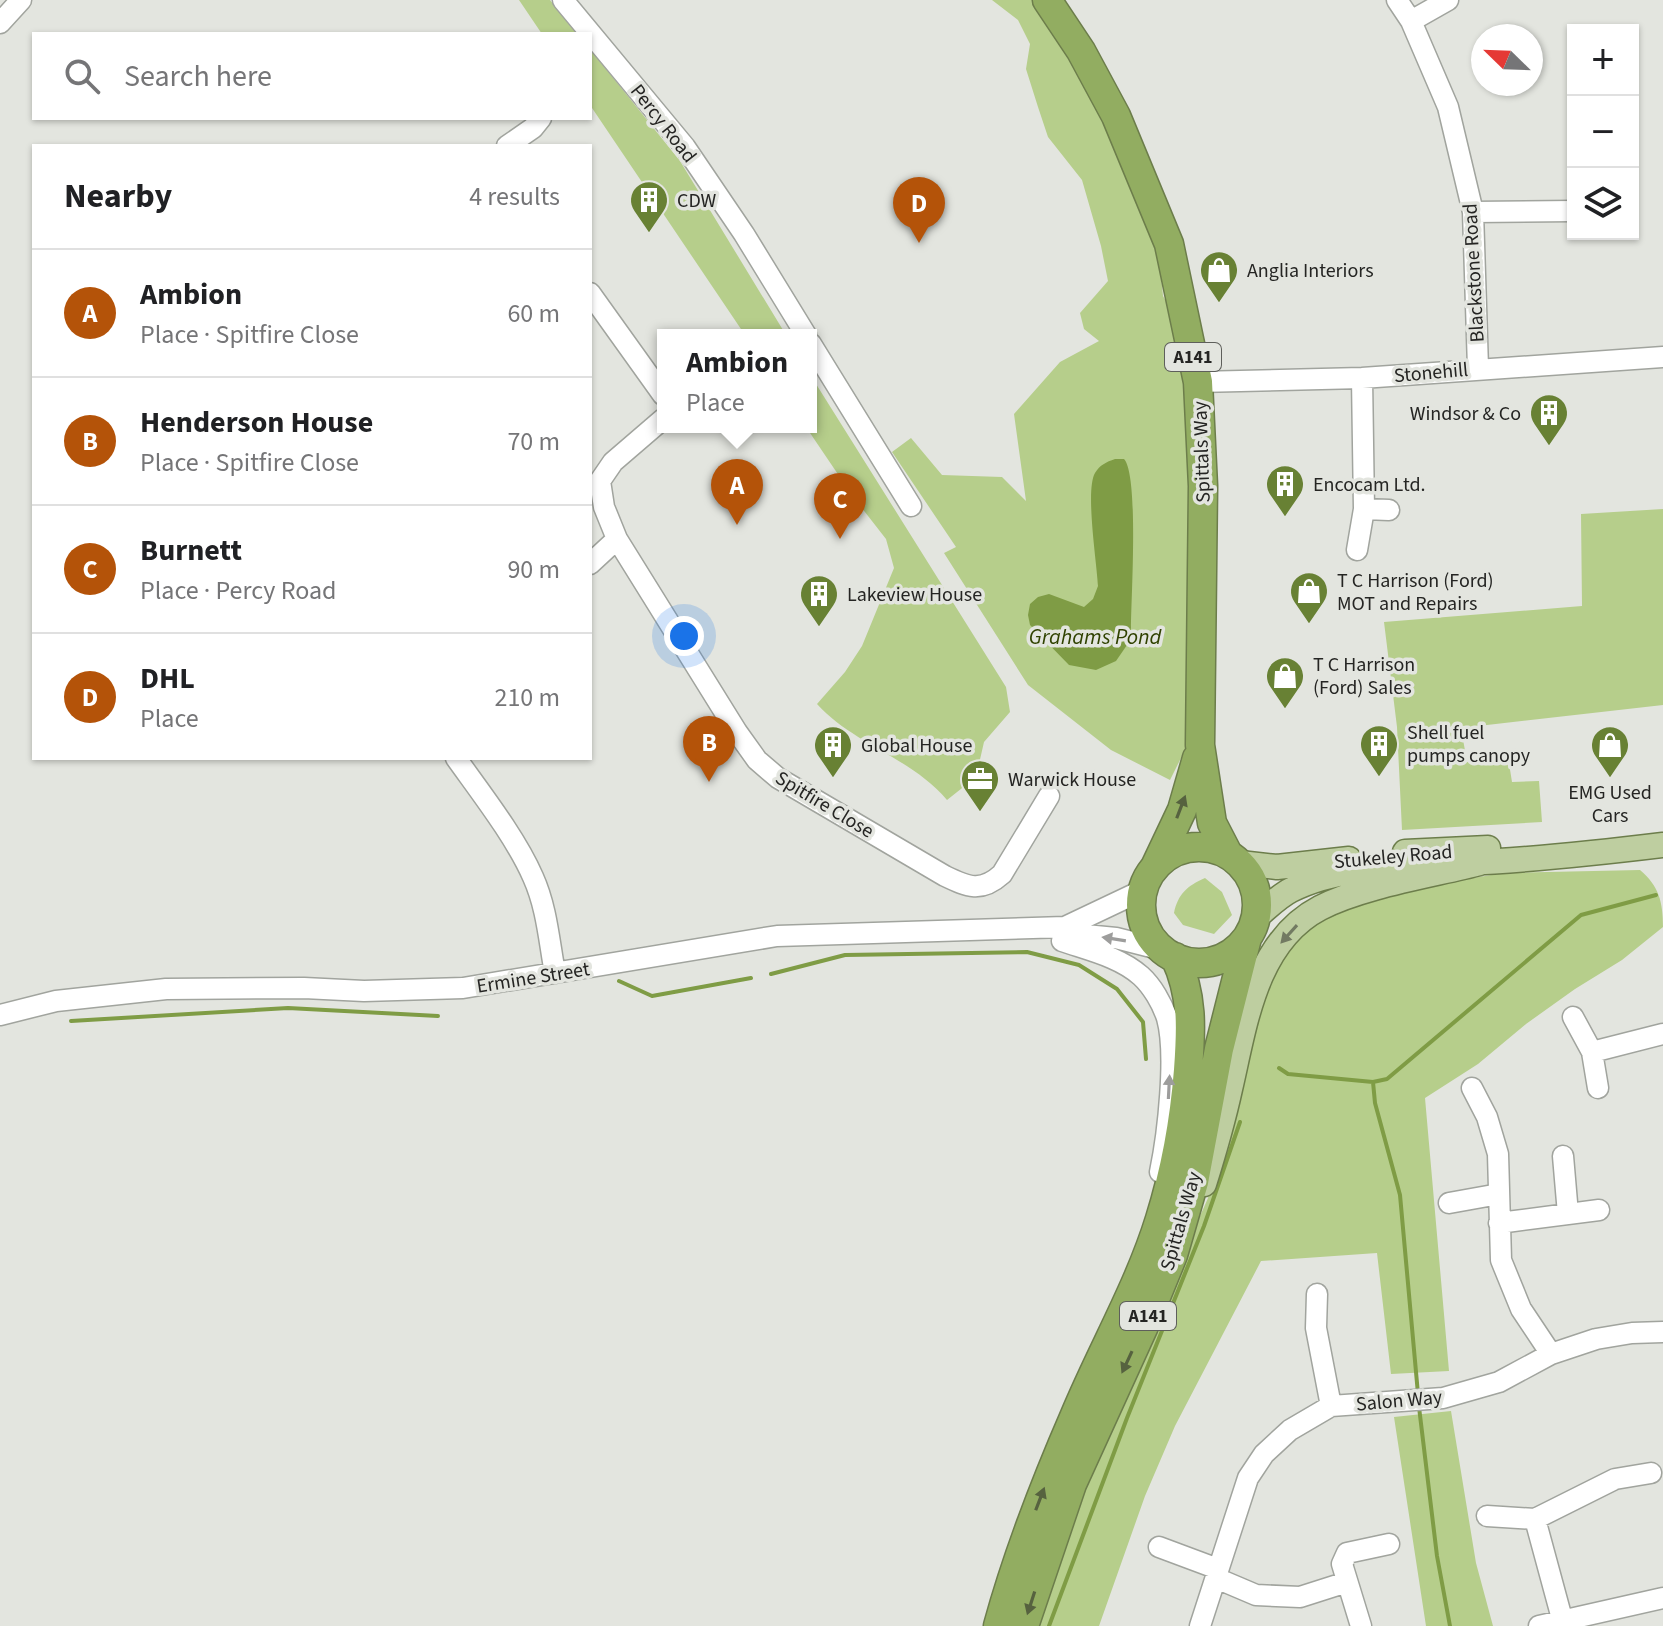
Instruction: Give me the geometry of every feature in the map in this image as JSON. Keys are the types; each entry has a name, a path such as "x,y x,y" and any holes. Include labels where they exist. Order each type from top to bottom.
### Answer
{"highway":[{"name":"Spittals Way","path":"1047,0 1081,51 1116,116 1169,244 1198,382 1203,486 1200,745 1212,823 1234,858"},
{"name":"Spittals Way","path":"1149,878 1182,810 1200,745"},
{"path":"1190,847 1209,847 1234,858 1251,879 1257,897 1252,927 1236,950 1214,960 1190,962 1169,954 1152,938 1144,923 1141,907 1149,878 1171,854 1190,847"},
{"name":"Spittals Way","path":"1024,1626 1072,1484 1173,1255 1194,1182 1219,1049 1252,927"},
{"name":"Spittals Way","path":"998,1626 1015,1564 1044,1489 1139,1274 1175,1166 1185,1101 1190,1007 1184,976 1169,954"}],"main road":[{"name":"Stukeley Road","path":"1252,927 1288,891 1313,880 1392,867 1521,862 1663,845"},
{"name":"Stukeley Road","path":"1234,858 1277,867 1395,853 1496,848 1528,848 1545,857"},
{"path":"1173,1255 1194,1214 1216,1145 1252,997 1273,953 1294,928 1319,908 1351,895 1480,863"}],"street":[{"path":"0,23 21,0"},
{"name":"Percy Road","path":"563,0 590,32"},
{"name":"Blackstone Road","path":"1397,0 1411,21 1448,107 1473,212 1478,368"},
{"path":"1411,21 1448,0"},
{"name":"Percy Road","path":"592,35 685,147 744,234 802,329"},
{"path":"510,144 539,120"},
{"path":"1473,212 1567,211"},
{"path":"592,296 657,387"},
{"path":"817,354 911,506"},
{"name":"Stonehill","path":"1198,382 1362,378 1663,357"},
{"path":"1357,550 1364,509 1362,378"},
{"name":"Spitfire Close","path":"657,424 613,462 600,481 604,507 617,539 757,760 778,778 945,876 978,887 992,884 1002,874 1049,796"},
{"path":"1364,509 1389,510"},
{"path":"592,562 617,539"},
{"path":"457,760 533,877 550,932 555,973"},
{"name":"Ermine Street","path":"0,1015 56,1001 166,989 364,991 463,988 777,936 1065,927 1117,905 1149,878"},
{"name":"Ermine Street","path":"1065,927 1085,935 1116,938 1169,954"},
{"path":"1036,928 1058,940 1130,968 1143,977 1162,1004 1168,1021 1170,1089 1161,1167 1139,1274"},
{"path":"1573,1017 1592,1052 1598,1088"},
{"path":"1592,1052 1663,1034"},
{"path":"1472,1088 1487,1117 1498,1154 1501,1260 1521,1309 1551,1354"},
{"path":"1563,1156 1568,1214"},
{"path":"1449,1203 1499,1194"},
{"path":"1499,1223 1599,1210"},
{"path":"1317,1294 1309,1328 1331,1406"},
{"name":"Salon Way","path":"1200,1626 1248,1478 1264,1454 1290,1430 1331,1406 1436,1399 1499,1382 1551,1354 1596,1339 1663,1332"},
{"path":"1487,1516 1535,1519 1615,1479 1651,1473"},
{"path":"1535,1519 1563,1623"},
{"path":"1361,1626 1342,1564 1347,1553 1389,1544"},
{"path":"1159,1547 1217,1573 1256,1595 1300,1597 1347,1582"},
{"path":"1539,1626 1663,1598"}],"shaded area":[{"path":"519,0 550,0 576,32 541,32"},
{"path":"992,0 1040,0 1086,78 1157,236 1163,296 1191,389 1187,746 1170,780 1111,750 1028,685 944,553 956,547 892,452 911,438 942,475 1002,477 1026,501 1014,414 1060,362 1099,341 1084,329 1080,313 1108,281 1082,180 1048,137 1026,69 1030,44 1018,20"},
{"path":"592,51 680,161 782,329 741,329 592,108"},
{"path":"817,386 1006,687 1010,712 984,742 976,777 947,800 917,773 848,730 817,704 845,672 862,646 894,568 886,539 810,433 817,433"},
{"path":"1663,509 1663,705 1461,728 1467,762 1508,757 1512,782 1539,781 1542,822 1402,830 1397,727 1384,622 1582,606 1581,514"},
{"path":"1640,870 1659,895 1663,927 1622,960 1526,1024 1478,1064 1425,1098 1449,1371 1391,1374 1377,1253 1261,1261 1175,1426 1145,1496 1099,1626 1035,1626 1105,1432 1208,1198 1266,983 1287,950 1316,919 1377,894 1503,873"},
{"path":"1205,878 1222,892 1232,915 1214,934 1183,925 1174,913 1184,891"},
{"path":"1451,1411 1476,1563 1493,1626 1426,1626 1394,1417"}],"water":[{"name":"Grahams Pond","path":"1115,459 1124,459 1131,488 1131,628 1127,645 1116,661 1096,670 1069,665 1030,625 1028,615 1030,604 1038,597 1049,594 1084,607 1093,599 1098,586 1091,510 1092,482 1099,468"}],"waterway":[{"path":"1418,1394 1400,1195 1375,1103 1373,1082 1387,1079 1581,915 1656,895"},
{"path":"771,974 845,955 1027,952 1079,965 1117,989 1143,1022 1146,1059"},
{"path":"619,981 652,996 751,978"},
{"path":"71,1021 288,1008 438,1016"},
{"path":"1279,1068 1288,1074 1373,1082"},
{"path":"1049,1626 1127,1418 1204,1226 1240,1122"},
{"path":"1419,1407 1437,1556 1450,1626"}],"place":[{"name":"CDW","path":"649,234"},
{"name":"DHL","path":"919,243"},
{"name":"Anglia Interiors","path":"1219,304"},
{"name":"Windsor & Co","path":"1549,447"},
{"name":"Encocam Ltd.","path":"1285,518"},
{"name":"Ambion","path":"737,525"},
{"name":"Burnett","path":"840,539"},
{"name":"T C Harrison (Ford) MOT and Repairs","path":"1309,625"},
{"name":"Lakeview House","path":"819,628"},
{"name":"T C Harrison (Ford) Sales","path":"1285,710"},
{"name":"Shell fuel pumps canopy","path":"1379,778"},
{"name":"Global House","path":"833,779"},
{"name":"EMG Used Cars","path":"1610,779"},
{"name":"Henderson House","path":"709,782"},
{"name":"Warwick House","path":"980,813"}]}
